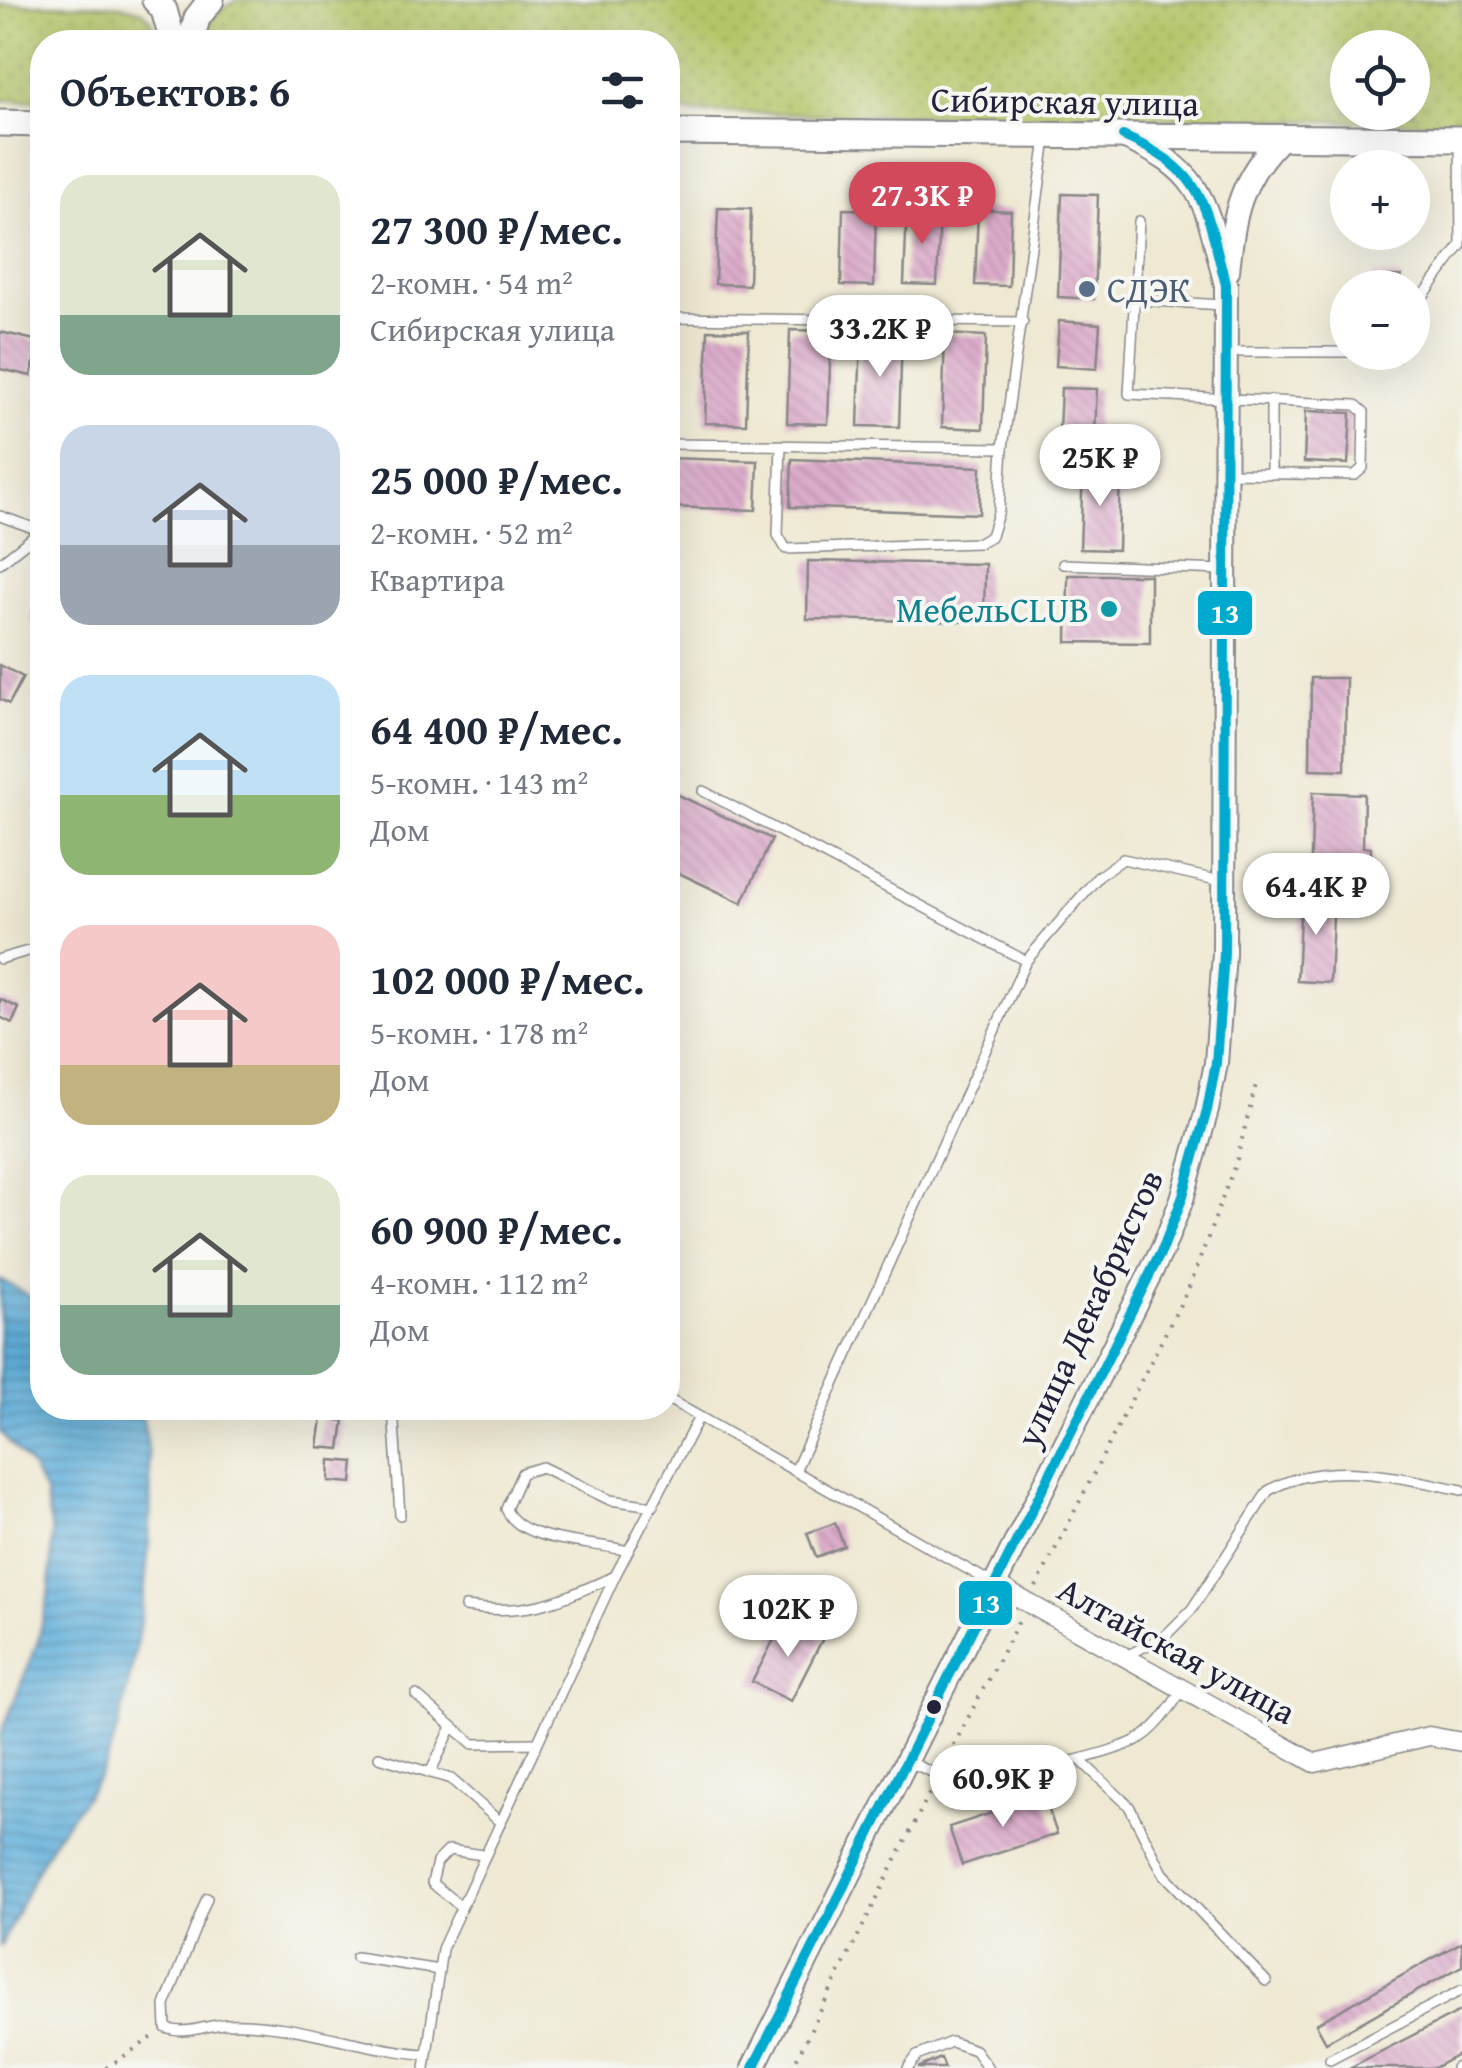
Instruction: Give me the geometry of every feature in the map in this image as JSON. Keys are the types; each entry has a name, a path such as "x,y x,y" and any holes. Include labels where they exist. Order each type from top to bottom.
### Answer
{"main road":[{"path":"155,0 164,10 170,30"},
{"path":"194,30 197,18 212,0"},
{"path":"0,123 30,124"},
{"name":"Сибирская улица","path":"680,132 1461,139"},
{"name":"улица Декабристов","path":"753,2068 1137,1305 1182,1199 1216,1064 1224,954 1226,295 1205,206 1192,181 1158,151 1123,136"},
{"path":"1226,295 1240,197 1249,174 1281,138"}],"street":[{"name":"Алтайская улица","path":"994,1584 1315,1764 1429,1736 1462,1742"}],"lane":[{"path":"781,445 778,535 786,549 980,543 991,536 999,510 1003,448 1046,136"},
{"path":"1430,287 1462,245 1461,139"},
{"path":"1138,221 1129,394 1356,405 1364,412 1363,468 1355,474 1227,473"},
{"path":"1135,300 1226,295"},
{"path":"680,318 1023,322"},
{"path":"1228,352 1330,352"},
{"path":"1271,401 1271,474"},
{"path":"680,444 1003,448"},
{"path":"0,516 30,526"},
{"path":"0,563 30,539"},
{"path":"1062,564 1226,570"},
{"path":"703,790 1026,962"},
{"path":"795,1471 1026,962 1098,878 1123,859 1224,881"},
{"path":"0,959 30,950"},
{"name":"Алтайская улица","path":"680,1407 994,1584"},
{"path":"426,2068 424,2054 442,1949 460,1906 628,1551 699,1417"},
{"path":"394,1420 400,1515"},
{"path":"628,1551 597,1542 533,1534 510,1520 506,1508 512,1492 522,1474 542,1468 610,1500 652,1506"},
{"path":"1123,1658 1166,1635 1192,1609 1268,1491 1288,1479 1356,1473 1462,1490"},
{"path":"465,1607 507,1613 525,1610 616,1576"},
{"path":"905,1760 938,1774 972,1777 1080,1760 1137,1740 1154,1728 1183,1689"},
{"path":"416,1695 473,1744 537,1743"},
{"path":"430,1773 451,1729"},
{"path":"379,1757 451,1779 500,1822"},
{"path":"1080,1760 1129,1806 1163,1873 1266,1981"},
{"path":"460,1906 432,1883 437,1862 449,1850 483,1855"},
{"path":"207,1898 165,2006 166,2028 180,2033 226,2024 326,2035 381,2051 424,2054"},
{"path":"356,1957 438,1970"},
{"path":"1330,2059 1462,1990"},
{"path":"908,2068 916,2056 951,2042 975,2050 988,2068"}],"path":[{"path":"792,2068 938,1774 1191,1284 1232,1174 1257,1080"},
{"path":"106,2068 166,2028"}],"green space":[{"path":"236,0 1462,1 1462,123 1430,123 1430,30 1330,30 1330,121 680,112 680,30 207,30 213,16"},
{"path":"0,4 120,5 143,11 151,20 154,30 30,30 30,101 0,100"}],"water":[{"path":"0,1279 30,1296 30,1420 142,1420 150,1485 145,1585 118,1728 101,1772 47,1851 0,1948 0,1736 38,1641 50,1588 52,1535 45,1493 29,1464 0,1432"}],"building":[{"path":"1062,194 1098,195 1094,299 1058,297"},
{"path":"718,208 751,209 749,285 715,284"},
{"path":"843,209 876,210 874,286 841,285"},
{"path":"907,209 940,210 937,285 904,284"},
{"path":"978,209 1011,211 1009,286 975,285"},
{"path":"1059,321 1100,324 1097,369 1056,366"},
{"path":"708,330 749,331 746,424 705,423"},
{"path":"790,330 831,331 828,424 787,423"},
{"path":"0,332 30,339 30,376 0,369"},
{"path":"861,333 902,334 899,427 858,426"},
{"path":"945,334 986,336 983,429 942,427"},
{"path":"1061,388 1097,389 1094,454 1058,453"},
{"path":"1306,411 1351,413 1348,464 1304,462"},
{"path":"680,458 758,461 756,510 680,507"},
{"path":"792,459 981,467 979,514 790,507"},
{"path":"1083,467 1120,468 1118,550 1080,549"},
{"path":"808,561 985,564 984,622 807,619"},
{"name":"МебельCLUB","path":"1068,575 1150,575 1150,643 1067,642"},
{"path":"0,665 23,677 9,704 0,699"},
{"path":"1311,678 1346,678 1345,770 1310,769"},
{"path":"1313,792 1364,794 1363,847 1371,848 1371,871 1362,871 1362,887 1310,886"},
{"path":"680,796 772,839 742,903 680,874"},
{"path":"1301,894 1334,895 1330,983 1297,981"},
{"path":"0,999 19,1008 12,1023 0,1017"},
{"path":"322,1420 344,1421 340,1449 318,1447"},
{"path":"330,1460 354,1462 352,1483 329,1481"},
{"path":"835,1523 844,1546 816,1557 807,1533"},
{"path":"785,1618 823,1638 791,1701 752,1682"},
{"path":"1044,1796 1057,1834 962,1865 949,1827 992,1813 990,1805 1001,1801 1004,1809"},
{"path":"1462,1942 1462,1966 1326,2042 1316,2024"},
{"path":"1462,2010 1462,2053 1434,2068 1349,2068"},
{"path":"941,2058 945,2068 918,2068"}],"transit line":[{"name":"13","path":"753,2068 1163,1248 1182,1199 1207,1110 1216,1063 1224,954 1226,285 1206,212 1187,178 1151,149 1123,136"}],"place":[{"name":"СДЭК","path":"1087,289"},
{"name":"МебельCLUB","path":"1109,609"}]}
